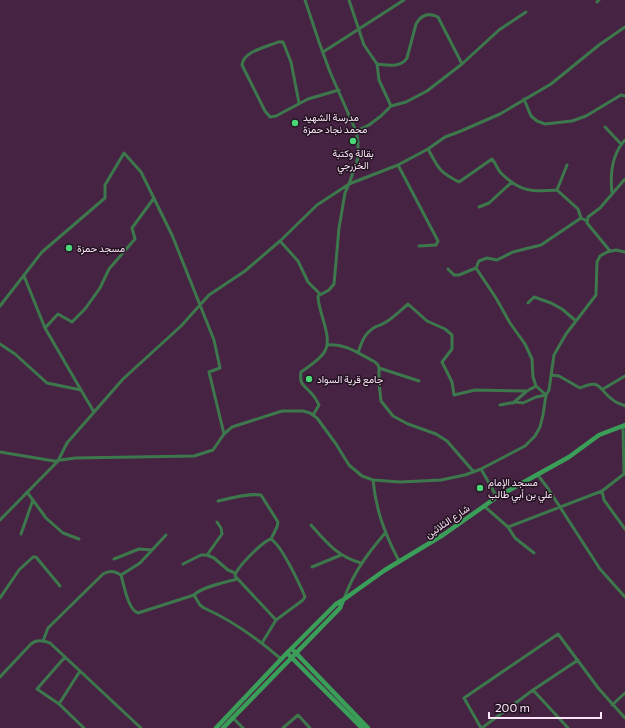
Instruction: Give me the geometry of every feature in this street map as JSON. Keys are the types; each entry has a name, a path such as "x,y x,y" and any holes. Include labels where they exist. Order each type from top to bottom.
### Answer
{"street":[{"path":"305,0 322,52 356,131 358,142 358,158 345,193 339,228 334,284 329,290 318,296 318,305 328,336 327,345 325,351 318,360 301,372 300,379 302,385 312,394 319,405 313,415"},
{"path":"349,0 364,45 377,64 379,80 391,106"},
{"path":"322,52 404,0"},
{"path":"356,131 369,125 391,106 406,102 427,91 462,64 499,30 526,12"},
{"path":"377,64 398,65 404,62 407,58 416,24 421,17 426,15 438,17 462,64"},
{"path":"0,520 58,461 67,443 124,379 181,326 209,295 245,271 280,241 317,205 349,184 398,165 428,149 445,137 500,114 550,84 599,45 625,27"},
{"path":"299,103 291,62 283,42 278,42 248,54 244,58 242,65 268,116 272,118 299,103 339,90"},
{"path":"524,100 531,116 537,121 545,124 572,121 586,116 621,95 625,96"},
{"path":"605,127 621,144"},
{"path":"612,193 611,178 613,165 621,144 625,140"},
{"path":"428,149 439,170 459,182 492,159 501,174 518,187 535,192 557,190 578,209 581,218 587,221 587,223 610,251"},
{"path":"0,306 42,252 105,198 105,185 124,152 141,172 172,234 214,340 220,368 209,372 224,434"},
{"path":"398,165 438,241 436,245 419,246"},
{"path":"557,190 567,165"},
{"path":"587,221 588,217 600,208 625,179"},
{"path":"479,207 488,203 512,182"},
{"path":"45,328 58,314 72,322 85,309 100,288 109,269 135,239 132,228 154,198"},
{"path":"448,269 454,275 459,275 476,268 479,261 487,258 497,260 513,252 541,245 581,218"},
{"path":"280,241 298,261 308,282 320,294"},
{"path":"0,452 58,461 75,458 194,456 213,450 224,434 232,427 282,411 303,411 317,418 349,465 362,476 374,480 400,482 441,480 466,475 481,469 525,446 535,436 540,427 546,395 549,390 554,355 563,338 596,295 597,262 600,256 610,251 616,250 625,252"},
{"path":"476,268 496,298 510,323 525,344 532,359 533,377 536,386 546,395"},
{"path":"24,276 45,328 94,412"},
{"path":"528,303 534,297 551,303 562,309 576,321"},
{"path":"358,353 362,339 366,333 376,326 388,321 408,304 427,321 445,329 452,335 452,349 442,362 452,382 454,395 475,390 527,391"},
{"path":"0,344 15,354 47,383 81,390"},
{"path":"327,345 336,344 343,346 375,362 379,368 381,401 393,416 408,424 436,434 447,441 473,471"},
{"path":"379,368 419,381"},
{"path":"551,375 559,376 580,388 590,384 597,385 603,389 611,399 625,406"},
{"path":"603,389 625,376"},
{"path":"513,403 527,391 536,386"},
{"path":"500,404 524,403 546,395"},
{"path":"508,528 602,491 624,474 624,426"},
{"name":"شارع الثلاثين","path":"223,728 231,716 281,659 336,604 370,579 443,535 497,497 568,457 599,435 624,426"},
{"path":"481,469 497,497"},
{"path":"537,474 600,569 625,597"},
{"path":"374,480 375,501 386,532 399,561"},
{"path":"602,491 604,500 625,529"},
{"path":"27,492 46,518 63,532 79,538"},
{"path":"218,501 255,494 261,495 278,522 271,539 261,544 235,573"},
{"path":"21,534 32,500"},
{"path":"484,506 508,528 515,538 534,553"},
{"path":"207,554 222,534 221,528 217,522"},
{"path":"311,525 341,555 345,558 361,563"},
{"path":"343,600 361,563 386,532"},
{"path":"121,575 140,563 166,535"},
{"path":"262,643 276,620 305,597 284,557 274,541 271,539"},
{"path":"114,559 138,549 152,550"},
{"path":"183,564 201,555 207,554 214,558 228,570 235,573 237,579 276,620"},
{"path":"312,567 341,555"},
{"path":"0,598 19,570 33,557 36,557 60,586"},
{"path":"43,641 48,628 103,574 109,571 121,575"},
{"path":"121,575 130,605 135,612 138,613 194,595 195,593 204,589 237,579"},
{"path":"194,595 200,605 204,608 237,624 281,659"},
{"name":"شارع الثلاثين","path":"216,728 231,716 296,653 340,608 343,600"},
{"path":"578,660 533,690 481,728 464,698 558,634 578,660 612,705 625,718"},
{"path":"1,676 35,641 50,643 141,728"},
{"path":"292,649 368,728"},
{"path":"287,653 362,728"},
{"path":"65,658 37,689 59,704 84,728"},
{"path":"59,704 80,671"},
{"path":"533,690 567,727"},
{"path":"612,705 625,693"},
{"path":"283,728 298,715 310,728"},
{"path":"231,716 243,728"},
{"path":"561,728 567,727"}],"place":[{"name":"مدرسة الشهيد محمد نجاد حمزة","path":"295,123"},
{"name":"بقالة وكتبة الخزرجي","path":"353,141"},
{"name":"مسجد حمزة","path":"69,248"},
{"name":"جامع قرية السواد","path":"309,379"},
{"name":"مسجد الإمام علي بن أبي طالب","path":"480,488"}]}
